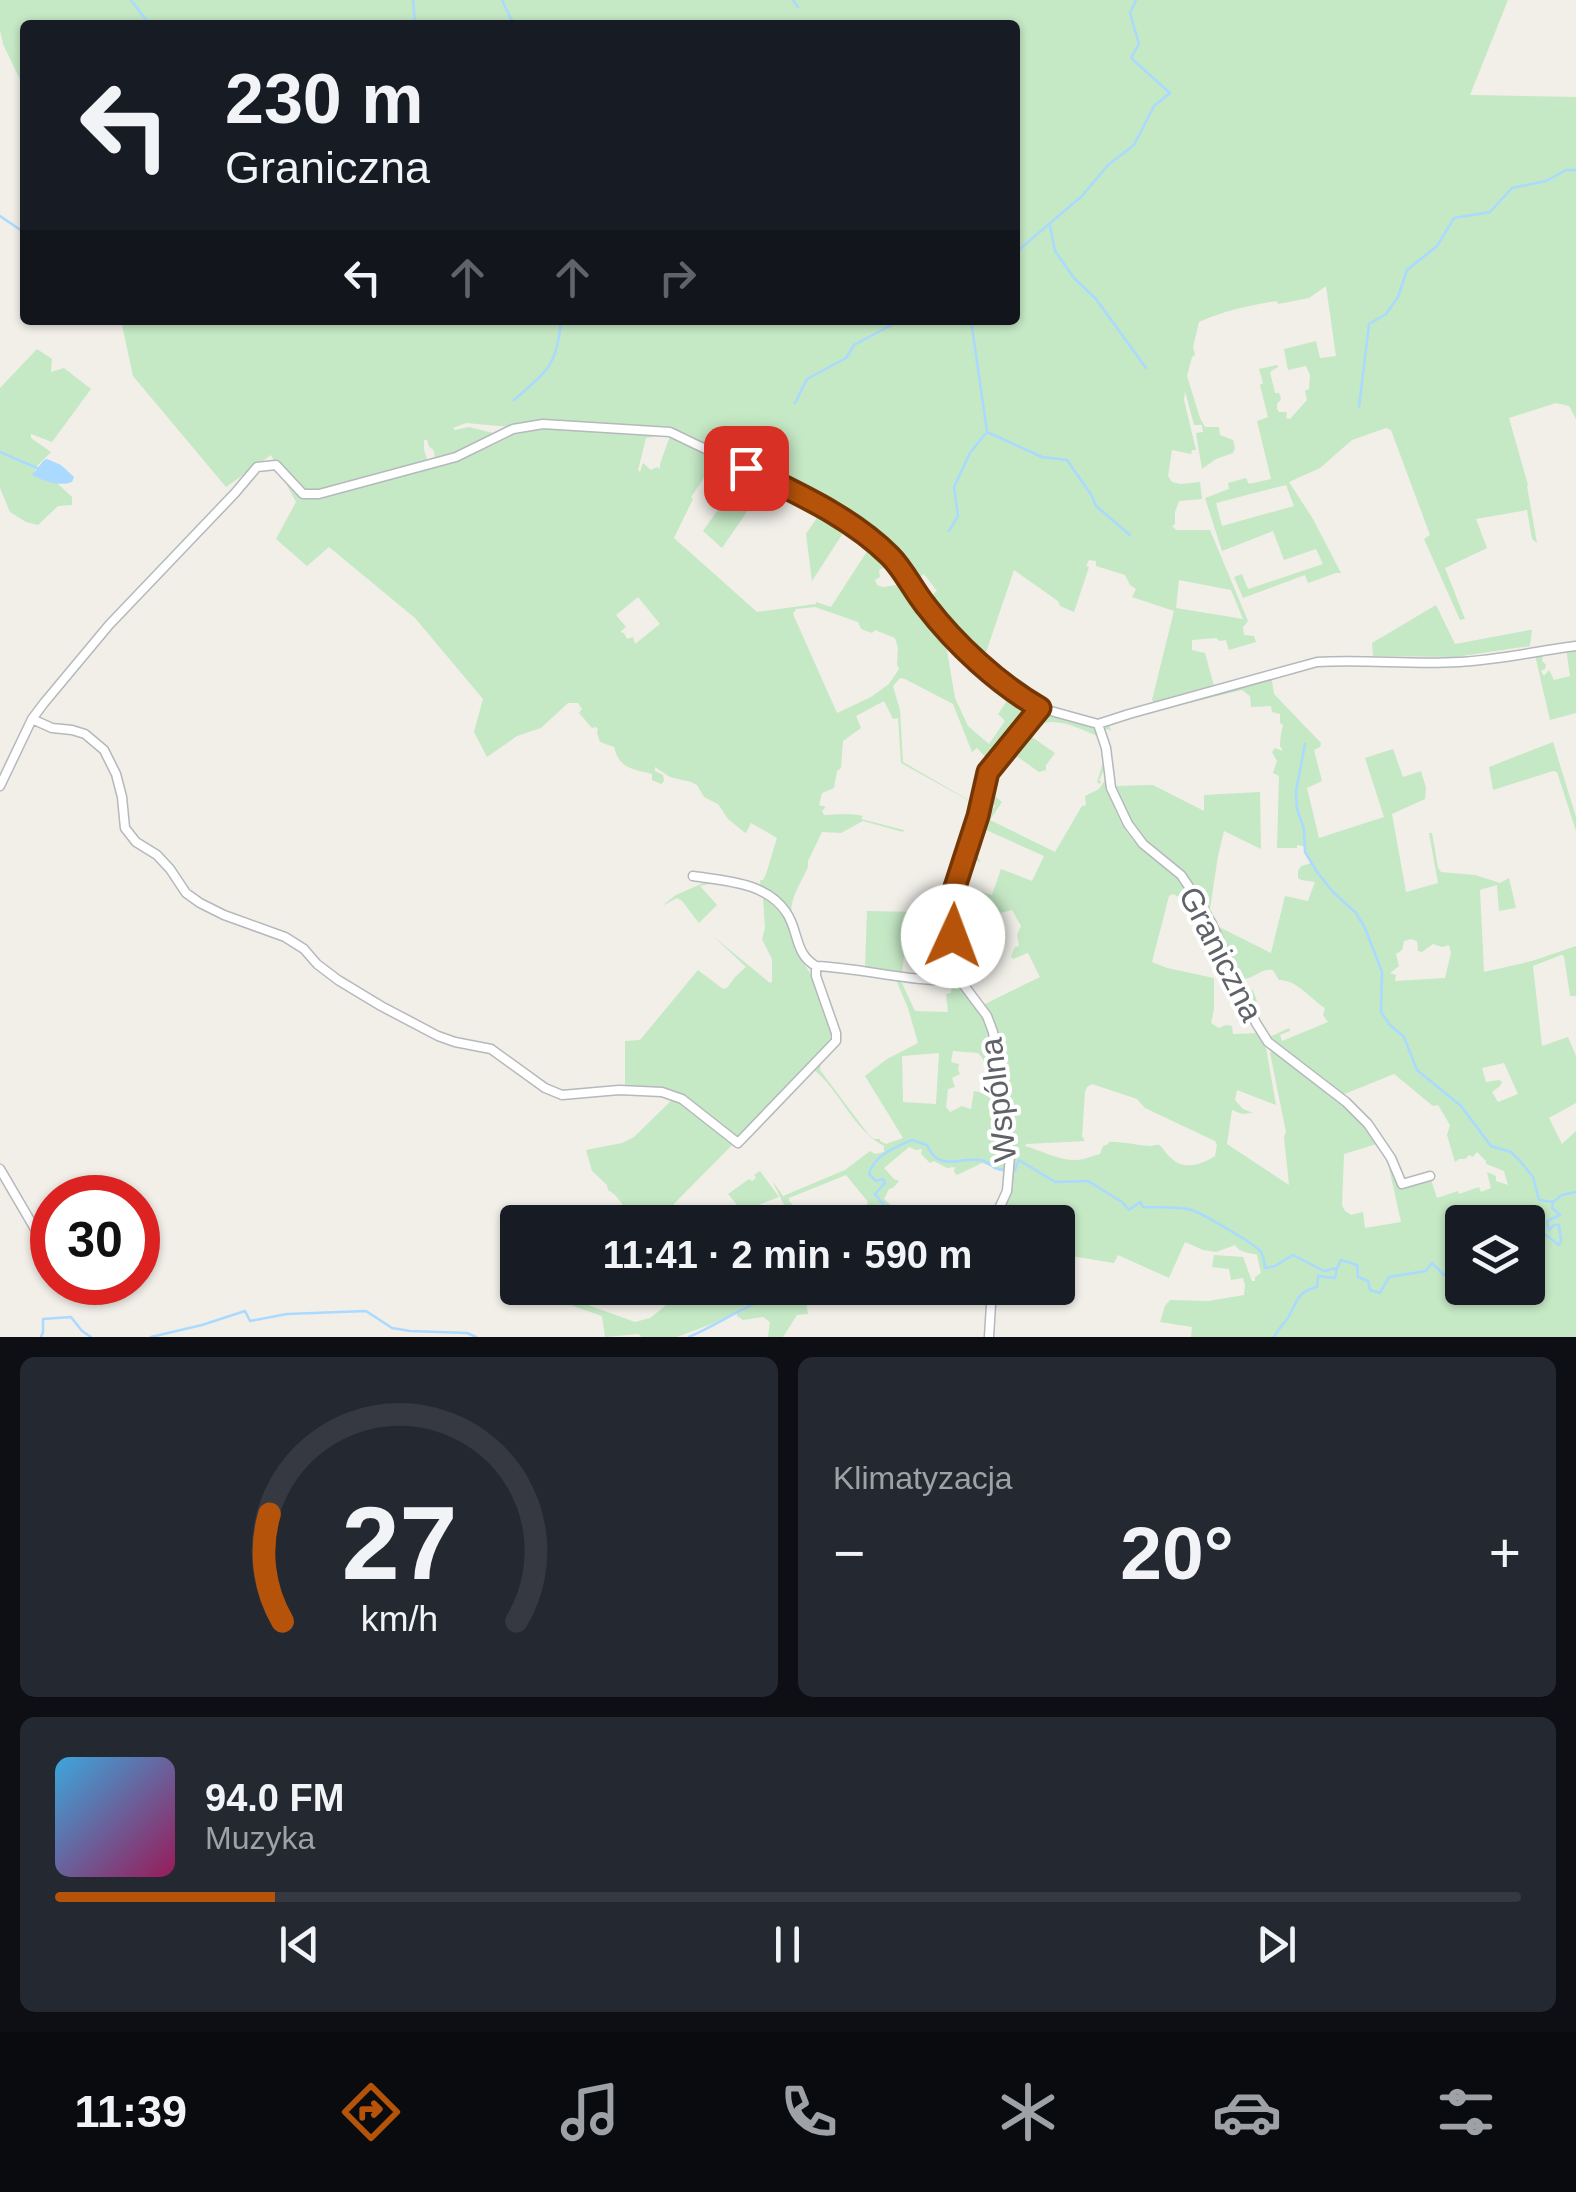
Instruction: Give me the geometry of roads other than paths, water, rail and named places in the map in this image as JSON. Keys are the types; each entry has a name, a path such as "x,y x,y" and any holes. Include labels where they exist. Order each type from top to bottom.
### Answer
{"street":[{"path":"0,786 32,718 108,625 257,467 276,465 304,494 320,494 456,457 512,430 543,424 670,432 818,503 892,558 928,609 987,671 1016,694 1040,708 1098,724 1317,662 1462,662 1576,646"},
{"name":"Wspólna","path":"1000,1205 1010,1156 992,1032 987,1016 960,980 950,912 988,772 1040,708"},
{"path":"32,718 52,728 85,734 104,750 116,774 125,828 136,842 157,855 186,893 200,903 285,937 338,980 381,1006 438,1036 491,1049 545,1088 562,1095 619,1090 662,1092 682,1100 738,1144 836,1042 816,966"},
{"name":"Graniczna","path":"1098,724 1112,788 1128,824 1200,902 1268,1042 1346,1102 1368,1124 1391,1158 1402,1184 1430,1176"},
{"path":"693,876 748,884 766,894 786,912 799,948 816,966 937,981 960,980"},
{"path":"1268,1042 1269,1054"},
{"path":"0,1169 30,1220"},
{"path":"989,1337 991,1305"}],"water":[{"path":"47,459 61,465 74,477 72,482 57,484 32,475"}],"waterway":[{"path":"131,0 146,20"},
{"path":"413,0 415,20"},
{"path":"502,0 512,20"},
{"path":"793,0 798,7"},
{"path":"1020,249 1134,145 1154,106 1170,93 1131,58 1139,44 1130,13 1136,0"},
{"path":"1359,407 1369,324 1386,314 1398,297 1407,270 1437,246 1454,218 1490,212 1512,188 1576,170"},
{"path":"0,216 20,230"},
{"path":"1050,226 1055,251 1146,368"},
{"path":"514,400 548,367 557,348 560,325"},
{"path":"795,403 807,379 846,358 854,345 892,325"},
{"path":"972,325 987,432 1042,457 1067,460 1096,506 1130,535"},
{"path":"949,531 958,516 954,487 970,453 985,434"},
{"path":"0,452 37,468"},
{"path":"1305,744 1296,791 1305,852 1365,928 1382,972 1381,1012 1404,1037 1417,1070 1461,1106 1491,1146 1511,1152 1520,1161 1533,1177 1539,1200 1553,1202"},
{"path":"884,1205 875,1194 885,1183 869,1174 872,1167 886,1152 912,1140 927,1145 932,1154 945,1161 984,1161 998,1169 1015,1170 1019,1160 1055,1182 1088,1181 1129,1210 1140,1202 1143,1207 1192,1210 1257,1248 1265,1268 1293,1255 1324,1271 1337,1268 1341,1260 1357,1265 1358,1277 1368,1281 1370,1290 1380,1293 1389,1277 1426,1271 1432,1263 1445,1274"},
{"path":"1545,1235 1559,1245 1559,1225 1549,1230 1547,1221 1560,1215 1552,1208 1553,1202 1576,1192"},
{"path":"1274,1337 1299,1297 1317,1287 1318,1276 1335,1278 1337,1268"},
{"path":"689,1337 753,1305"},
{"path":"151,1337 245,1311 250,1321 287,1314 366,1311 392,1328 467,1333 476,1337"},
{"path":"41,1337 43,1319 71,1317 91,1337"}]}
